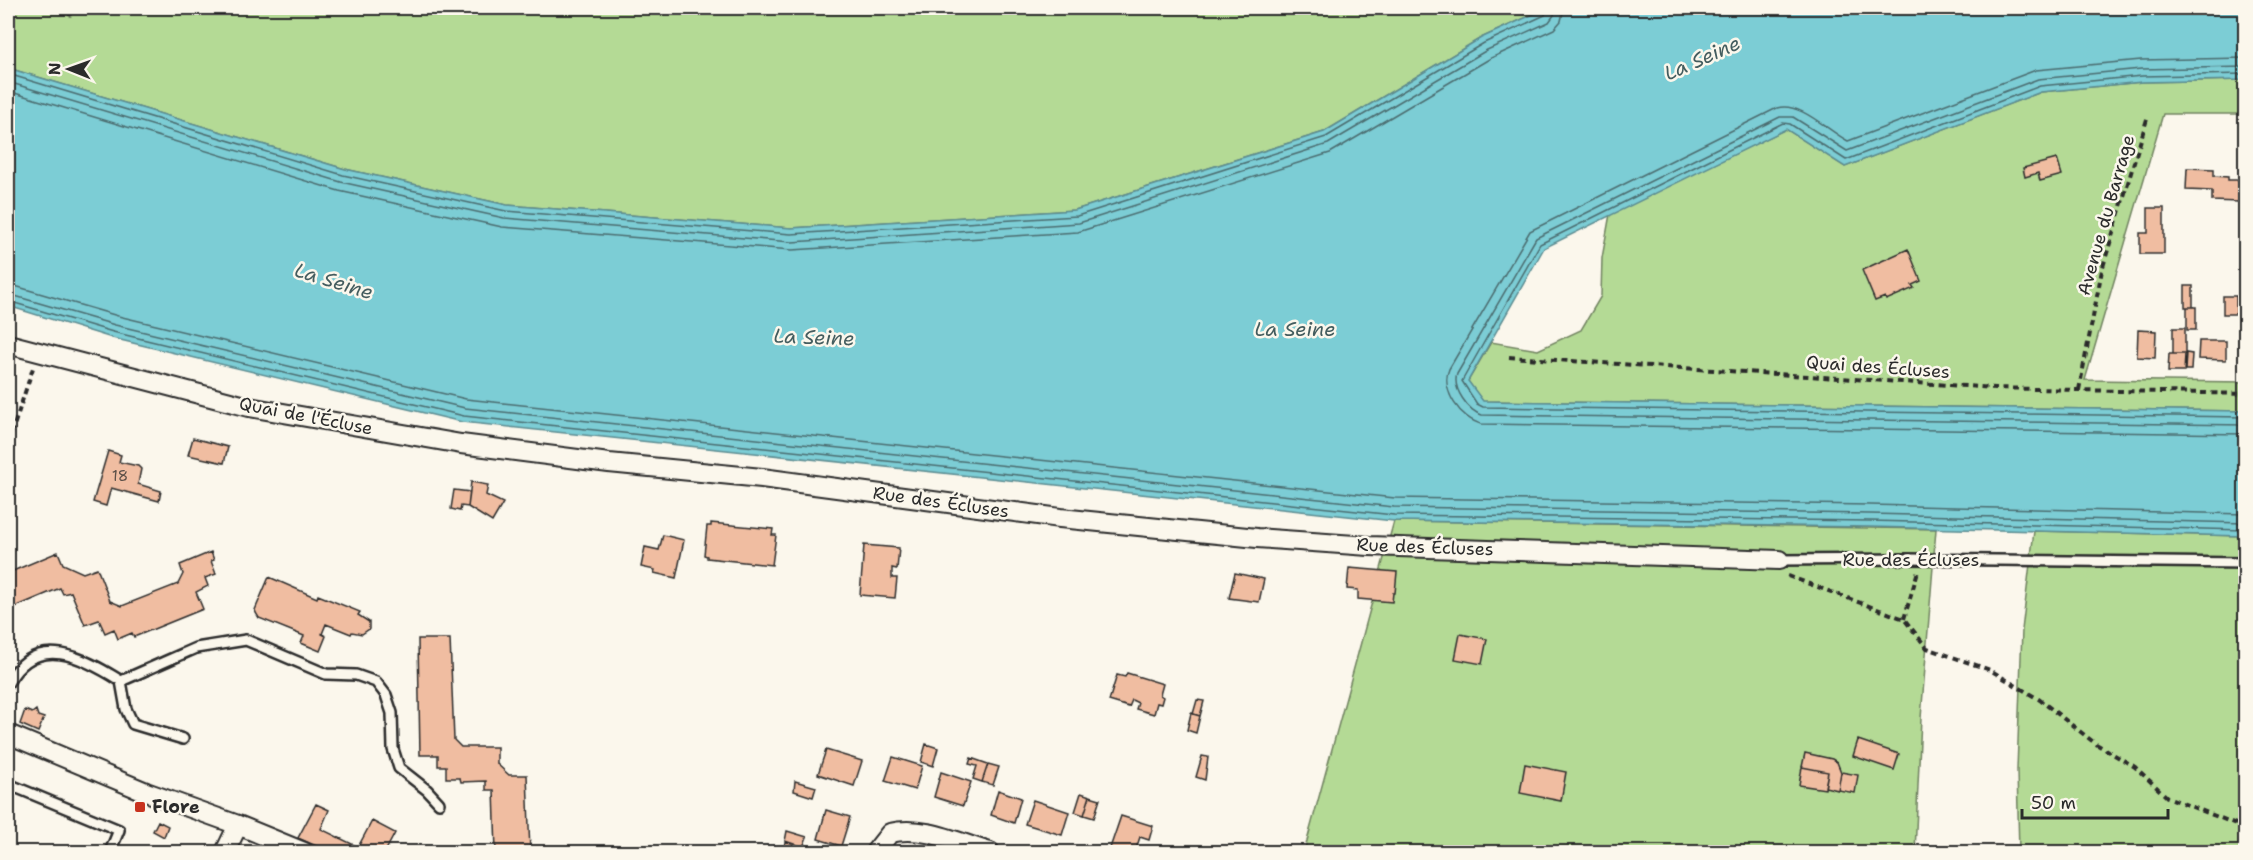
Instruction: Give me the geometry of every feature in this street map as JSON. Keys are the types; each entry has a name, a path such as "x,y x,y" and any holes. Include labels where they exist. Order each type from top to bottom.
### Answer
{"street":[{"name":"Quai de l'Écluse","path":"8,344 249,406 461,444 609,463"},
{"name":"Rue des Écluses","path":"609,463 762,478 1060,518 1257,538 1782,568"},
{"path":"8,734 146,792 238,825 304,852"},
{"path":"225,852 238,825"},
{"path":"875,852 890,833 903,830 919,831 990,852"}],"lane":[{"name":"Rue des Écluses","path":"1782,568 1921,560 2246,563"},
{"path":"121,681 196,648 246,639 326,674 356,675 376,682 386,695 392,713 393,749 399,768 427,790 438,803"},
{"path":"8,683 15,669 25,660 58,653 95,665 121,681 126,709 133,724 183,739"},
{"path":"8,784 119,830 110,852"}],"path":[{"path":"66,8 69,17 72,8"},
{"name":"Avenue du Barrage","path":"2079,390 2102,270 2147,119"},
{"path":"8,444 39,351"},
{"name":"Quai des Écluses","path":"1509,357 1996,388 2246,394"},
{"path":"1904,619 1921,560"},
{"path":"1782,568 1904,619 1927,648 1990,670 2040,700 2096,744 2134,767 2168,797 2246,828"}],"green space":[{"path":"8,8 1547,8 1481,38 1324,132 1075,210 791,228 507,205 345,169 8,68"},
{"path":"2245,80 2245,114 2163,114 2085,380 2245,382 2245,411 1482,401 1468,381 1491,342 1538,350 1581,330 1601,296 1602,258 1610,214 1786,129 1845,167 2041,92 2142,82"},
{"path":"1394,521 1936,529 1921,718 1915,852 1304,852"},
{"path":"2034,531 2245,536 2245,852 2019,852 2017,770 2022,630"}],"water":[{"name":"La Seine","path":"1547,8 2245,8 2245,80 2142,82 2041,92 1845,167 1786,129 1544,248 1468,381 1483,401 2245,411 2245,536 1870,527 1394,521 462,422 112,338 8,306 8,68 345,169 507,205 791,228 1075,210 1324,132 1481,38"}],"building":[{"path":"2057,159 2062,175 2040,181 2038,173 2025,177 2023,168"},
{"path":"2187,168 2214,169 2214,176 2228,177 2228,180 2240,180 2239,202 2212,201 2212,191 2186,190"},
{"path":"2148,208 2164,208 2164,254 2140,254 2140,233 2148,233"},
{"path":"1908,249 1921,281 1912,285 1914,288 1886,300 1885,297 1875,301 1862,270"},
{"path":"2185,286 2193,286 2193,307 2185,307"},
{"path":"2223,296 2236,296 2236,314 2223,314"},
{"path":"2187,307 2196,307 2196,330 2187,330"},
{"path":"2173,328 2185,328 2185,354 2173,354"},
{"path":"2138,330 2156,331 2155,358 2137,357"},
{"path":"2199,341 2226,341 2226,360 2198,359"},
{"path":"2186,353 2192,354 2191,370 2185,370"},
{"path":"2169,354 2185,354 2184,372 2168,372"},
{"path":"193,438 228,447 224,463 188,455"},
{"path":"108,451 121,455 119,462 138,466 141,469 138,484 161,491 159,501 111,488 106,506 93,502"},
{"path":"471,482 488,485 486,495 503,503 492,522 468,507"},
{"path":"454,490 470,492 468,507 461,506 460,511 451,509"},
{"path":"711,523 773,529 772,535 776,535 772,565 707,558 704,555 707,526 711,526"},
{"path":"663,535 684,540 676,578 654,573 655,570 641,567 645,547 659,550"},
{"path":"864,545 899,548 897,569 892,568 892,578 897,578 895,598 860,595"},
{"path":"58,552 63,564 83,573 97,568 110,601 122,606 178,584 183,574 180,565 211,552 214,560 211,561 216,574 205,578 208,586 196,592 203,609 134,637 132,633 118,639 114,629 105,633 99,620 85,625 71,592 63,594 60,588 8,610 8,573"},
{"path":"1349,568 1397,572 1392,602 1358,599 1358,590 1347,589"},
{"path":"1235,573 1264,579 1259,602 1229,598"},
{"path":"269,577 317,598 318,595 360,612 358,615 369,622 369,629 362,634 352,632 351,634 326,624 322,634 326,636 320,651 301,643 304,636 259,618 256,613 255,610"},
{"path":"1460,634 1487,639 1482,664 1455,659"},
{"path":"418,639 450,639 454,740 461,747 497,747 497,764 509,775 527,775 530,852 496,852 494,790 486,790 486,781 461,782 460,778 446,778 446,766 438,766 438,755 420,755"},
{"path":"1127,673 1163,684 1160,695 1163,697 1161,704 1157,703 1154,714 1136,709 1138,703 1132,700 1129,707 1109,701 1117,675 1125,677"},
{"path":"1197,700 1204,701 1200,716 1193,714"},
{"path":"25,710 32,713 36,710 38,716 44,718 38,732 20,724"},
{"path":"1191,713 1200,716 1196,733 1187,730"},
{"path":"1858,740 1899,754 1894,770 1853,756"},
{"path":"926,744 938,748 933,766 921,762"},
{"path":"826,750 862,761 854,786 818,774"},
{"path":"1805,753 1837,762 1841,772 1838,790 1825,787 1828,772 1802,767"},
{"path":"1202,756 1208,757 1205,780 1196,777"},
{"path":"893,757 922,766 915,790 885,781"},
{"path":"971,758 988,764 982,782 973,779 977,766 969,764"},
{"path":"988,764 999,767 993,785 982,782"},
{"path":"1525,764 1566,772 1561,801 1520,793"},
{"path":"1802,767 1828,772 1825,789 1799,785"},
{"path":"941,772 971,782 963,806 934,797"},
{"path":"1841,772 1858,775 1855,793 1838,790"},
{"path":"795,781 816,787 813,797 794,791"},
{"path":"998,790 1021,798 1014,823 991,815"},
{"path":"1081,793 1090,796 1084,815 1075,812"},
{"path":"1090,796 1100,799 1094,818 1084,815"},
{"path":"1033,800 1069,812 1062,835 1025,824"},
{"path":"316,804 329,810 321,829 358,847 372,821 395,833 385,852 372,849 370,852 330,852 298,838"},
{"path":"826,810 850,817 841,846 818,839"},
{"path":"1121,816 1153,826 1149,840 1140,837 1135,852 1109,851"},
{"path":"158,821 168,826 164,837 153,831"},
{"path":"787,831 807,837 803,847 785,841"},
{"path":"785,841 803,847 802,852 784,851"}],"place":[{"name":"Flore","path":"140,807"}]}
